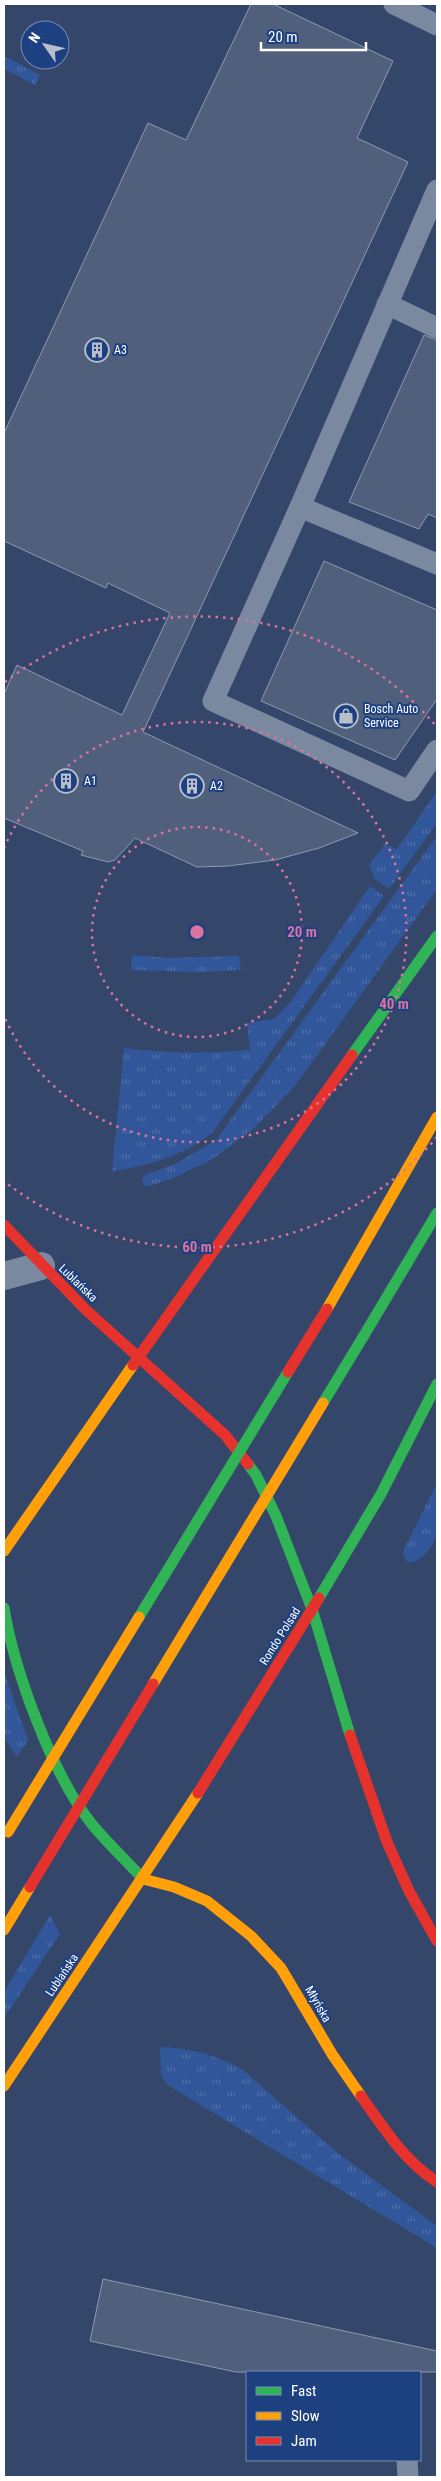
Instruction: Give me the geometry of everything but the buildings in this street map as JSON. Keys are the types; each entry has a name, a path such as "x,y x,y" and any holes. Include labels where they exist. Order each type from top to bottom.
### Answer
{"main road":[{"path":"4,1551 138,1357 437,936"},
{"path":"6,1836 327,1309 437,1117"},
{"path":"4,1930 437,1213"},
{"name":"Lublańska","path":"4,1226 41,1266 138,1357"},
{"name":"Rondo Polsad","path":"138,1357 225,1435 256,1474 276,1516 312,1609 143,1879"},
{"path":"437,1384 373,1507 312,1609 336,1693 387,1842 409,1891 437,1941"},
{"path":"4,1608 8,1632 38,1723 70,1794 91,1823 143,1879"},
{"name":"Lublańska","path":"4,2086 143,1879"},
{"name":"Młyńska","path":"143,1879 174,1887 207,1900 251,1936 281,1968 332,2054 398,2148 424,2174 437,2182"}],"street":[{"path":"4,1276 41,1266"}],"lane":[{"path":"394,4 437,25"},
{"path":"437,190 300,507 213,701 409,791 437,750"},
{"path":"387,304 437,328"},
{"path":"300,507 437,564"},
{"path":"407,2461 408,2477"}],"green space":[{"path":"4,56 20,64 20,70 31,70 40,75 35,85 4,69"},
{"path":"437,791 437,823 389,889 375,879 369,865 385,844 397,849"},
{"path":"437,836 437,889 295,1086 253,1129 211,1160 171,1179 145,1187 142,1180 145,1175 175,1164 216,1140"},
{"path":"370,886 384,896 212,1133 189,1148 165,1159 112,1171 124,1048 187,1052 250,1050 247,1023 274,1019 290,1003"},
{"path":"132,955 166,958 239,956 241,970 201,972 131,970"},
{"path":"437,1483 438,1519 434,1542 422,1557 412,1562 407,1562 403,1555 404,1549"},
{"path":"4,1672 28,1740 17,1757 4,1737"},
{"path":"50,1915 60,1934 4,2018 4,1992"},
{"path":"160,2047 203,2053 243,2070 339,2154 437,2226 437,2248 169,2086 161,2076"}],"traffic: fast":[{"path":"352,1055 437,936"},
{"path":"363,1337 437,1213"},
{"path":"323,1403 363,1337"},
{"path":"139,1617 288,1372"},
{"path":"319,1598 381,1494 437,1384"},
{"path":"248,1464 256,1475 276,1516 312,1609 350,1735"},
{"path":"4,1608 16,1661 37,1720 62,1777 91,1823 143,1879"}],"traffic: slow":[{"path":"327,1309 437,1117"},
{"path":"4,1551 133,1365"},
{"path":"153,1684 323,1403"},
{"path":"8,1832 139,1617"},
{"path":"4,2086 198,1793"},
{"path":"143,1879 174,1887 207,1901 251,1936 281,1968 332,2054 361,2096"},
{"path":"4,1930 30,1887"}],"traffic: jam":[{"path":"133,1365 352,1055"},
{"path":"4,1225 86,1310 225,1435 248,1464"},
{"path":"288,1372 327,1309"},
{"path":"198,1793 319,1598"},
{"path":"30,1887 153,1684"},
{"path":"350,1735 387,1842 409,1891 437,1941"},
{"path":"361,2096 404,2154 425,2174 437,2182"}],"place":[{"name":"A3","path":"97,350"},
{"name":"Bosch Auto Service","path":"346,716"},
{"name":"A1","path":"66,781"},
{"name":"A2","path":"192,786"}]}
